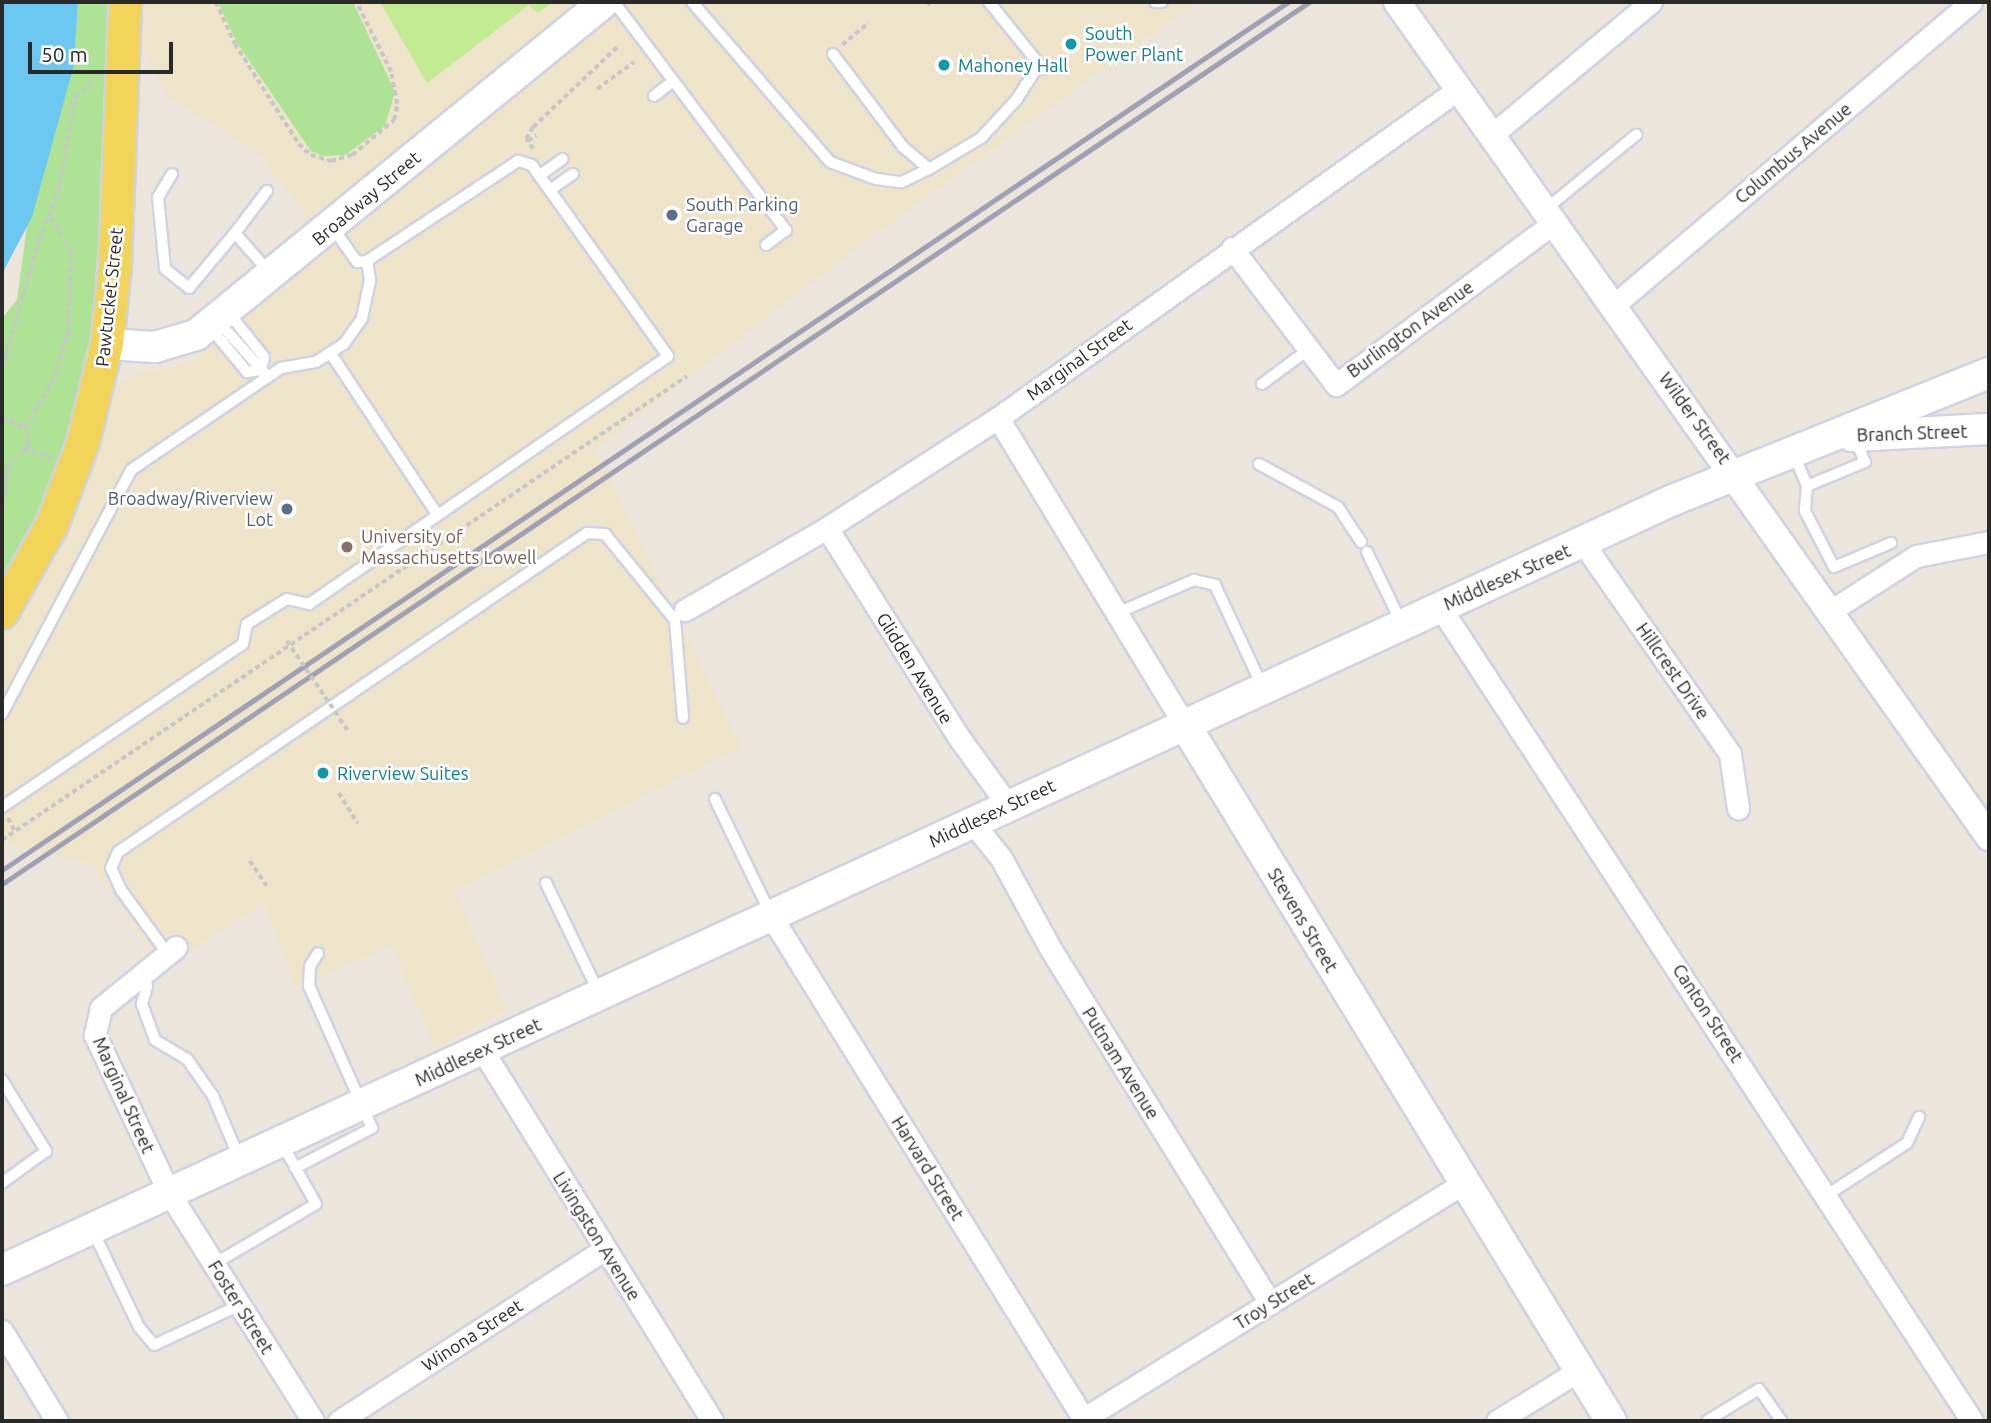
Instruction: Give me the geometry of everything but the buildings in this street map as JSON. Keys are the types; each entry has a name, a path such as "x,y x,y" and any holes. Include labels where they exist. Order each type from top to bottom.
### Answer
{"main road":[{"name":"Pawtucket Street","path":"2,613 52,525 83,443 107,344 125,2"},
{"name":"Broadway Street","path":"107,344 169,346 218,319 604,2"},
{"name":"Middlesex Street","path":"2,1270 1673,500 1844,436 1989,373"},
{"path":"1960,385 1989,396"},
{"name":"Branch Street","path":"1844,436 1989,429"},
{"name":"Stevens Street","path":"1185,725 1611,1421"}],"street":[{"name":"Wilder Street","path":"1397,2 1737,476 1989,837"},
{"path":"1493,134 1651,2"},
{"name":"Columbus Avenue","path":"1614,305 1971,2"},
{"name":"Marginal Street","path":"685,610 827,528 998,418 1232,248 1460,88"},
{"name":"Burlington Avenue","path":"1232,248 1336,385 1551,216"},
{"name":"Stevens Street","path":"998,418 1185,725"},
{"name":"Glidden Avenue","path":"827,528 960,738 1008,805"},
{"path":"1832,610 1916,556 1989,542"},
{"name":"Hillcrest Drive","path":"1583,543 1730,754 1738,808"},
{"name":"Canton Street","path":"1440,607 1827,1195 1972,1421"},
{"name":"Putnam Avenue","path":"972,822 1000,858 1049,948 1270,1303"},
{"name":"Harvard Street","path":"771,916 1084,1420"},
{"name":"Marginal Street","path":"169,1193 95,1035 101,1008 172,950"},
{"name":"Livingston Avenue","path":"482,1051 712,1421"},
{"name":"Troy Street","path":"1084,1420 1465,1182"},
{"name":"Foster Street","path":"169,1193 313,1421"},
{"name":"Winona Street","path":"338,1421 605,1249"},
{"path":"2,1331 57,1421"},
{"path":"1497,1421 1580,1370"}],"lane":[{"path":"614,2 786,230 766,245"},
{"path":"692,2 830,162 876,179 902,182 981,138 1017,99 1041,66 989,2"},
{"path":"1155,2 1162,2"},
{"path":"833,54 903,147 929,169"},
{"path":"654,96 673,81"},
{"path":"1551,216 1636,135"},
{"path":"539,176 562,159"},
{"path":"2,808 243,644 247,624 287,599 309,604 668,356 532,165 518,161 367,261 358,262 332,227"},
{"path":"172,174 158,197 165,269 189,288 267,191"},
{"path":"550,190 573,174"},
{"path":"235,233 272,275"},
{"path":"2,714 131,470 264,374 281,368 306,365 331,354 362,318 370,280 367,261"},
{"path":"218,319 264,358 264,374"},
{"path":"218,319 247,372 264,374"},
{"path":"1262,384 1309,349"},
{"path":"331,354 437,514"},
{"path":"1807,486 1865,463 1844,436"},
{"path":"1793,453 1807,486 1805,511 1834,567 1891,543"},
{"path":"1259,464 1338,507 1361,542"},
{"path":"172,950 121,890 111,868 118,852 587,533 605,534 675,620 683,718"},
{"path":"1367,552 1402,624"},
{"path":"1117,613 1194,580 1215,584 1264,689"},
{"path":"715,799 771,916"},
{"path":"546,883 600,995"},
{"path":"295,1168 372,1128 309,986 310,966 318,953"},
{"path":"145,972 142,1004 155,1040 187,1059 213,1096 240,1161"},
{"path":"2,1080 46,1151 2,1183"},
{"path":"1827,1195 1907,1143 1919,1116"},
{"path":"214,1264 316,1204 281,1142"},
{"path":"92,1229 143,1334 154,1345 240,1305"},
{"path":"1707,1421 1759,1389 1781,1421"}],"path":[{"path":"216,2 235,44 299,144 312,155 331,160 352,155 394,120 397,104 391,72 356,2"},
{"path":"833,54 869,22"},
{"path":"528,141 533,127 617,47"},
{"path":"597,89 634,62"},
{"path":"2,367 58,191 75,97 93,78 123,77"},
{"path":"528,141 536,135"},
{"path":"528,141 540,153"},
{"path":"2,515 8,466 29,444 25,427 55,376 68,332 71,251 49,215"},
{"path":"2,840 288,643 687,376"},
{"path":"2,419 25,427"},
{"path":"2,464 8,466"},
{"path":"288,643 349,732"},
{"path":"339,793 358,823"},
{"path":"250,860 267,886"}],"shaded area":[{"name":"University of Massachusetts Lowell","path":"137,2 1197,2 878,232 595,450 741,747 455,891 507,1010 435,1049 391,946 295,987 264,903 163,968 92,864 13,846 2,834 2,636 34,588 95,452 118,384 139,370 162,370 192,360 330,248 261,156 168,97 136,36"}],"green space":[{"path":"78,2 108,2 105,138 92,328 64,453 30,533 2,582 2,318 17,300 27,226 74,65"},
{"path":"218,2 353,2 395,92 385,126 345,155 322,156 311,151 237,43"},
{"path":"380,2 553,2 538,13 529,5 427,83"}],"water":[{"path":"2,2 78,2 74,65 32,217 2,274"}],"railway":[{"path":"2,870 1288,2"},
{"path":"2,884 1309,2"}],"place":[{"name":"South Power Plant","path":"1071,44"},
{"name":"Mahoney Hall","path":"944,65"},
{"name":"South Parking Garage","path":"672,215"},
{"name":"Broadway/Riverview Lot","path":"287,509"},
{"name":"University of Massachusetts Lowell","path":"347,547"},
{"name":"Riverview Suites","path":"323,773"}]}
